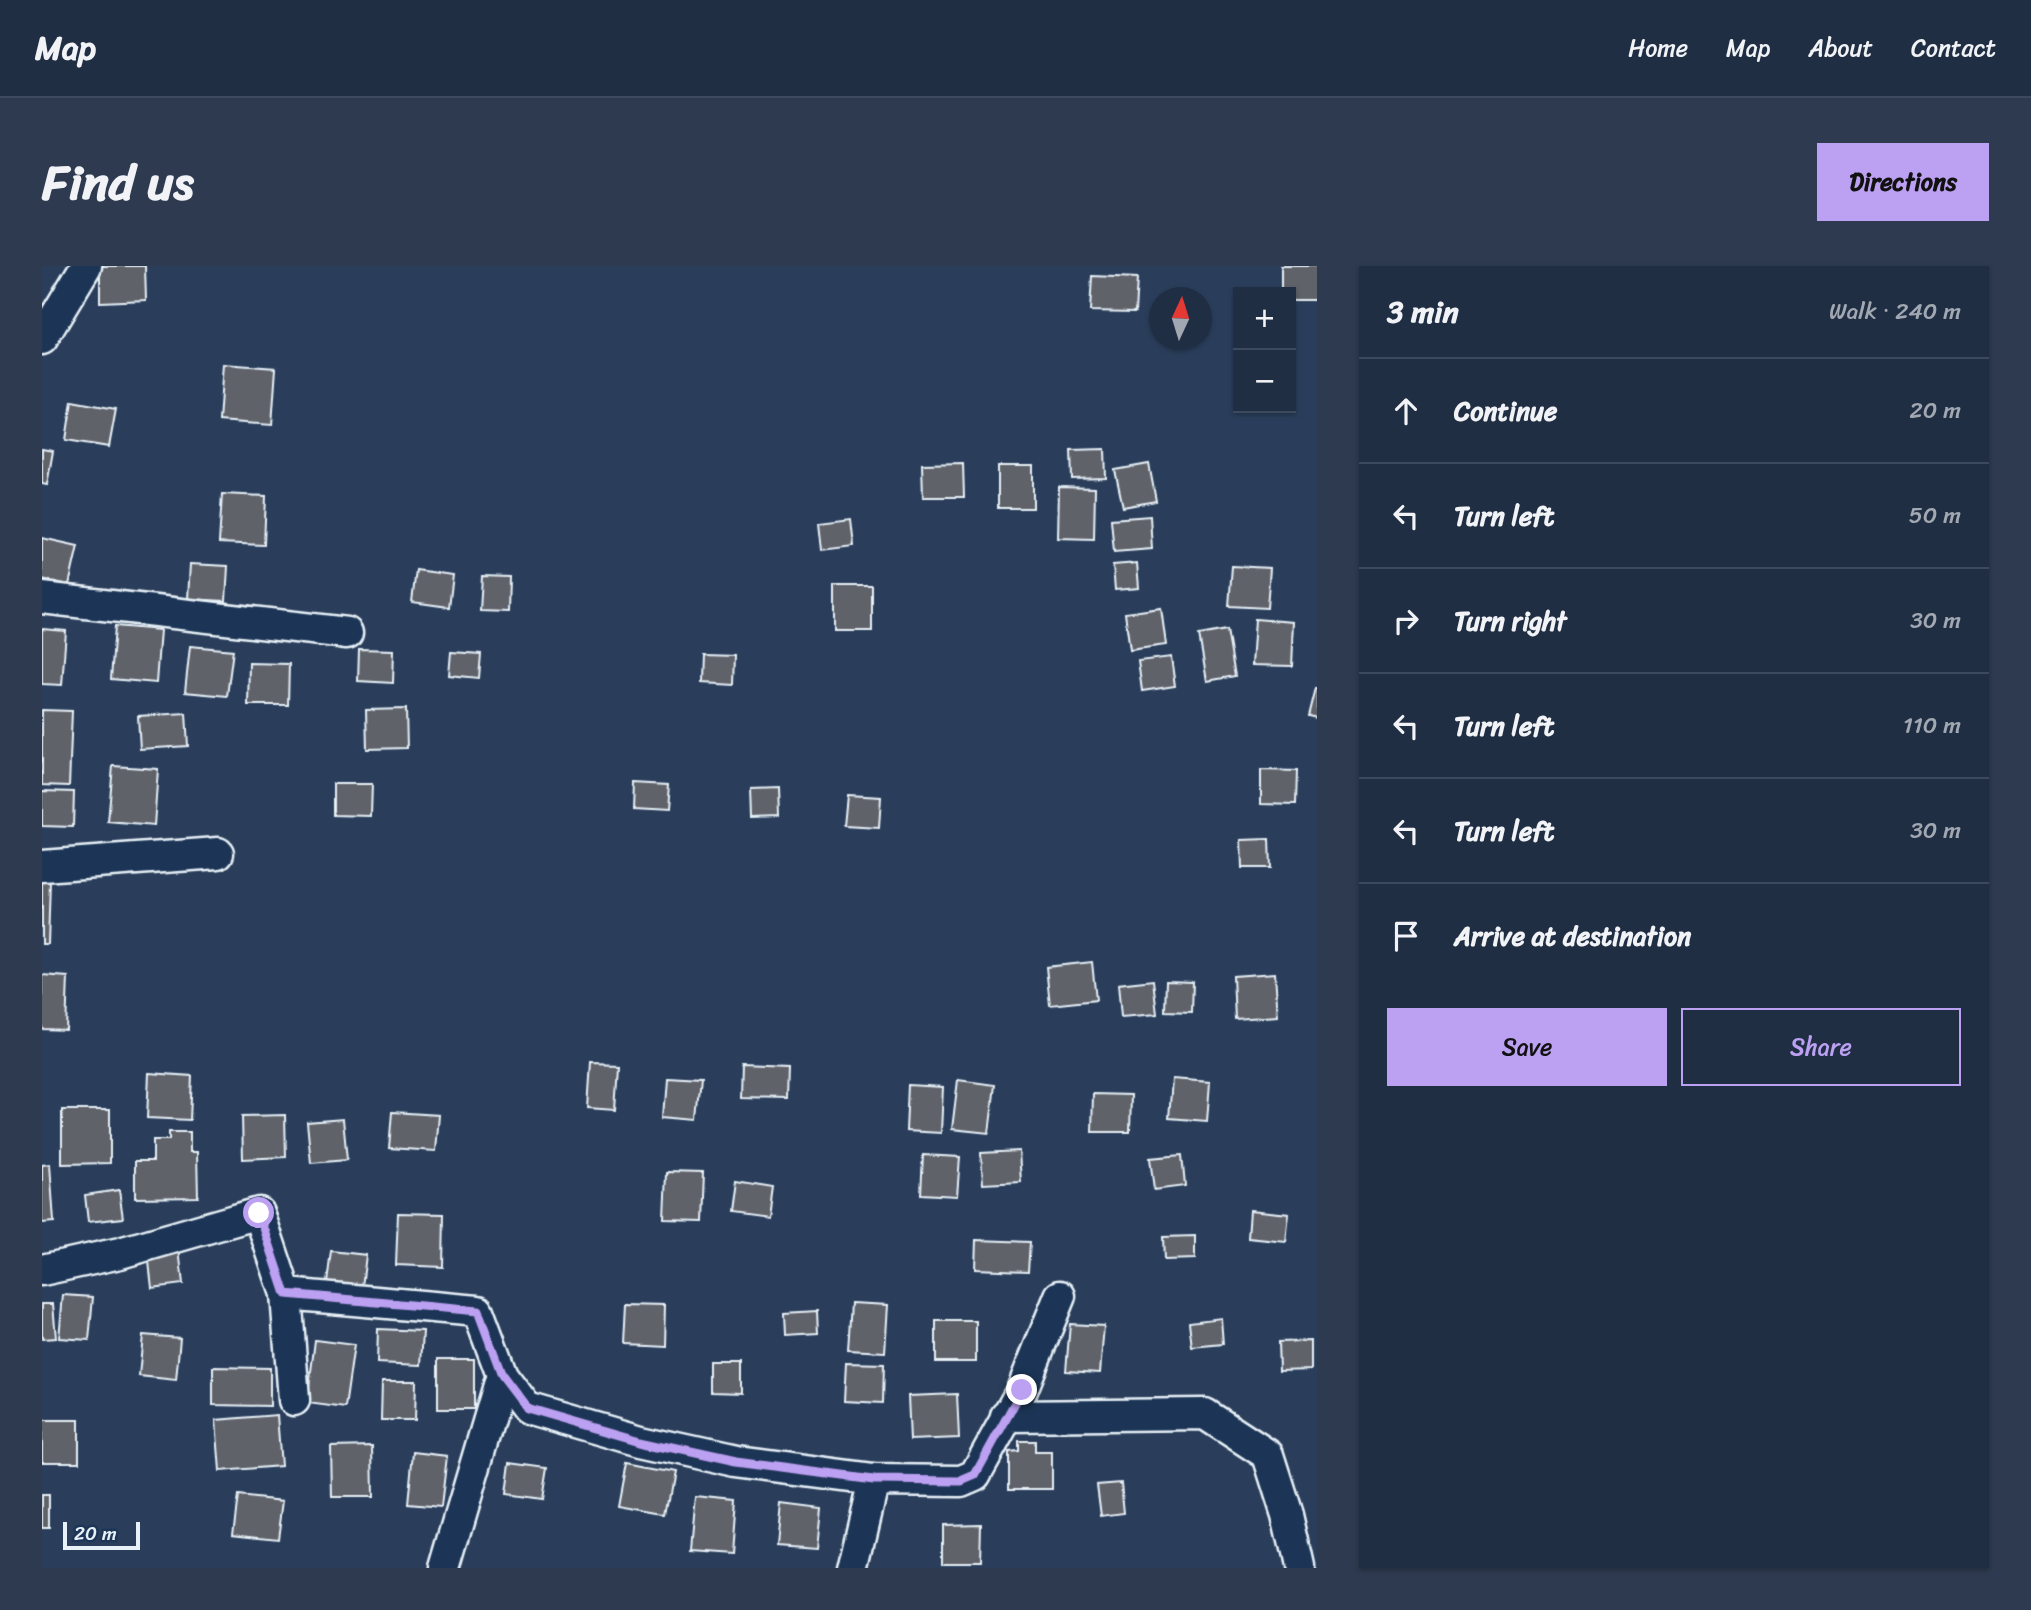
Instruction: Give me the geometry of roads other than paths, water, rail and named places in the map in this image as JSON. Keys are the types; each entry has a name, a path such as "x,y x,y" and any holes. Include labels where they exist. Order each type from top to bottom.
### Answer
{"street":[{"path":"42,339 86,266"},
{"path":"42,598 347,633"},
{"path":"42,866 218,853"},
{"path":"42,1270 120,1253 259,1213 286,1294 294,1400"},
{"path":"286,1294 478,1311 502,1375 527,1408 641,1441 736,1462 874,1480 961,1481 975,1475 1022,1390 1060,1296"},
{"path":"445,1568 502,1375"},
{"path":"1006,1416 1205,1414 1268,1455 1287,1515 1299,1568"},
{"path":"853,1568 874,1480"}]}
